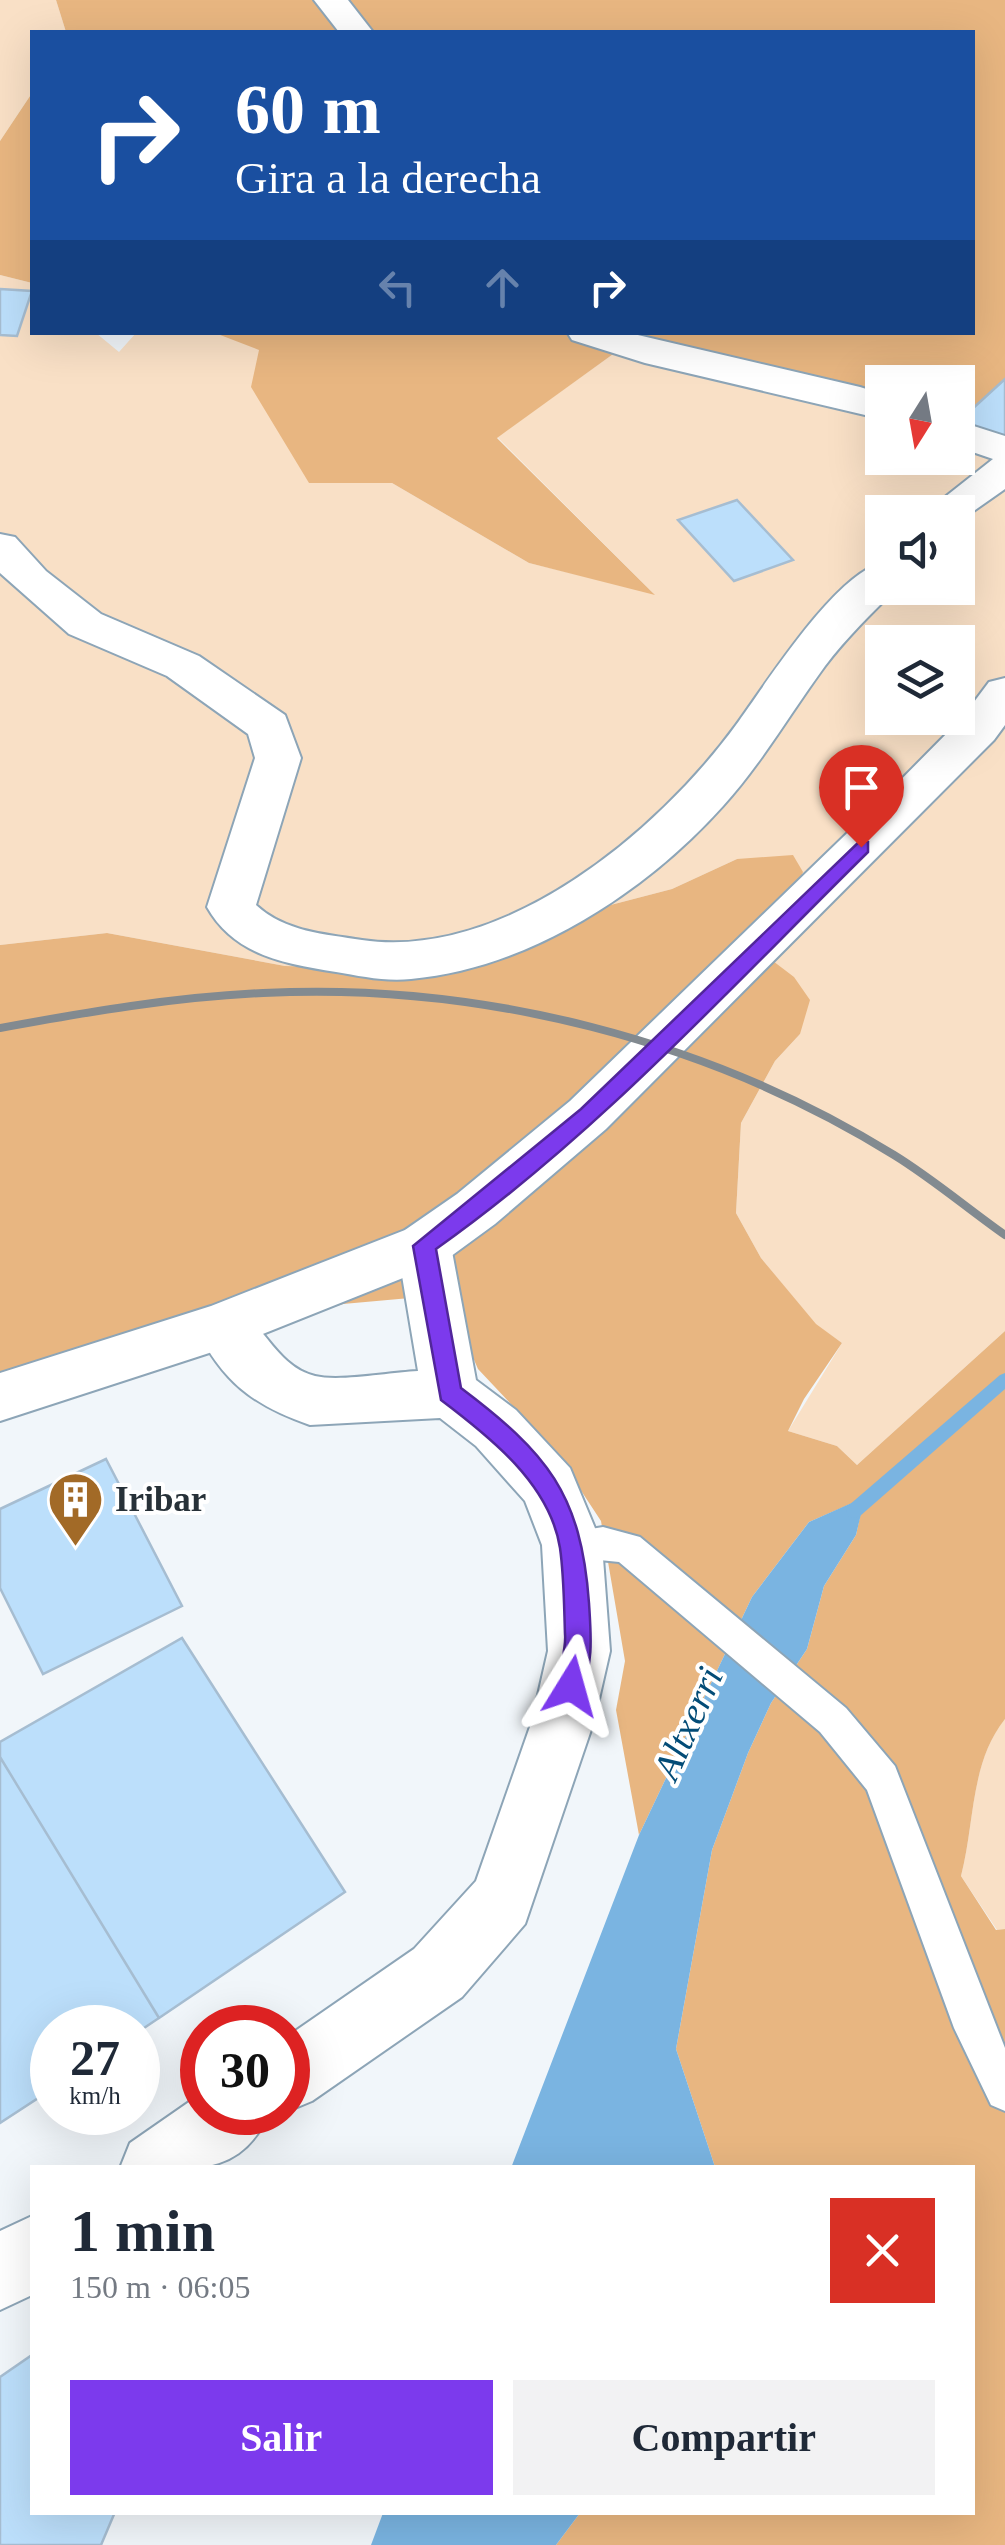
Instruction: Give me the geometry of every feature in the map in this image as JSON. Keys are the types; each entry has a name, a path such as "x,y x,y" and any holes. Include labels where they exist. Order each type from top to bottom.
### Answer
{"street":[{"path":"331,0 354,30"},
{"path":"593,335 632,351 865,401"},
{"path":"975,439 1005,450"},
{"path":"969,495 1005,468"},
{"path":"0,546 30,581 85,624 183,666 269,726 278,758 232,907 240,921 275,941 381,960 414,960 454,952 510,931 633,862 706,795 824,637 865,595"},
{"path":"0,1398 223,1326 424,1246 476,1210 588,1114 886,824 978,729 1005,693"},
{"path":"424,1246 450,1393"},
{"path":"223,1326 260,1374 310,1401 450,1393 496,1428 548,1486 572,1545 579,1651 563,1721 502,1902 438,1973 310,2061"},
{"path":"159,2165 202,2135"},
{"path":"0,2274 30,2253"}],"lane":[{"path":"572,1545 628,1548 833,1720 882,1779 974,2028 1005,2091"}],"shaded area":[{"path":"0,0 56,0 65,30 30,30 30,96 0,141"},
{"path":"56,0 1005,0 1005,420 975,417 975,365 865,365 865,407 616,352 497,438 655,595 529,563 392,483 309,483 251,387 259,350 220,335 975,335 975,30 65,30"},
{"path":"30,96 30,282 0,275 0,141"},
{"path":"0,275 30,282 30,335 98,335 119,352 134,335 295,335 309,483 392,483 529,563 653,593 497,437 616,352 865,407 865,475 975,475 975,417 1005,420 1005,1331 857,1465 837,1446 788,1431 842,1343 816,1325 761,1258 736,1213 741,1123 775,1061 800,1034 769,958 737,859 672,889 553,920 444,970 285,966 107,933 0,945"},
{"path":"793,855 803,872 769,958 794,977 810,1000 800,1034 775,1061 741,1123 736,1213 761,1258 816,1324 842,1343 804,1399 788,1431 837,1446 857,1465 1005,1331 1005,1719 979,1774 961,1876 996,1930 1005,1929 1005,2545 556,2545 578,2515 975,2515 975,2165 714,2165 676,2049 712,1850 771,1703 807,1649 824,1586 856,1535 864,1498 809,1522 752,1597 639,1835 616,1710 625,1661 601,1521 555,1451 478,1369 455,1316 410,1298 343,1304 0,1414 0,945 107,933 285,966 444,970 553,920 672,889 737,859"},
{"path":"1005,1719 1005,1929 997,1930 961,1876 979,1773"}],"water":[{"path":"865,1497 856,1535 824,1586 807,1649 771,1703 712,1850 676,2049 714,2165 512,2165 639,1835 752,1597 809,1522"},
{"path":"382,2515 578,2515 556,2545 371,2545"}],"building":[{"path":"0,289 30,291 17,336 0,335"},
{"path":"1005,379 1005,440 975,428 975,406"},
{"path":"737,500 793,560 734,581 678,520"},
{"name":"Iribar","path":"106,1459 182,1606 43,1674 0,1588 0,1509"},
{"path":"182,1638 345,1892 160,2017 160,2005 151,2005 0,1757 0,1742"},
{"path":"0,1757 151,2005 30,2005 30,2103 0,2123"},
{"path":"30,2356 30,2515 114,2515 101,2545 0,2545 0,2377"}],"waterway":[{"name":"Altxerri","path":"854,1511 1005,1380"}],"railway":[{"path":"0,1028 164,1002 263,993 345,992 510,1009 671,1050 748,1080 823,1115 894,1155 1005,1235"}],"place":[{"name":"Iribar","path":"76,1548"}],"route":[{"path":"571,1686 579,1651 572,1545 548,1486 496,1428 450,1393 424,1246 476,1210 588,1114 861,847"}]}
